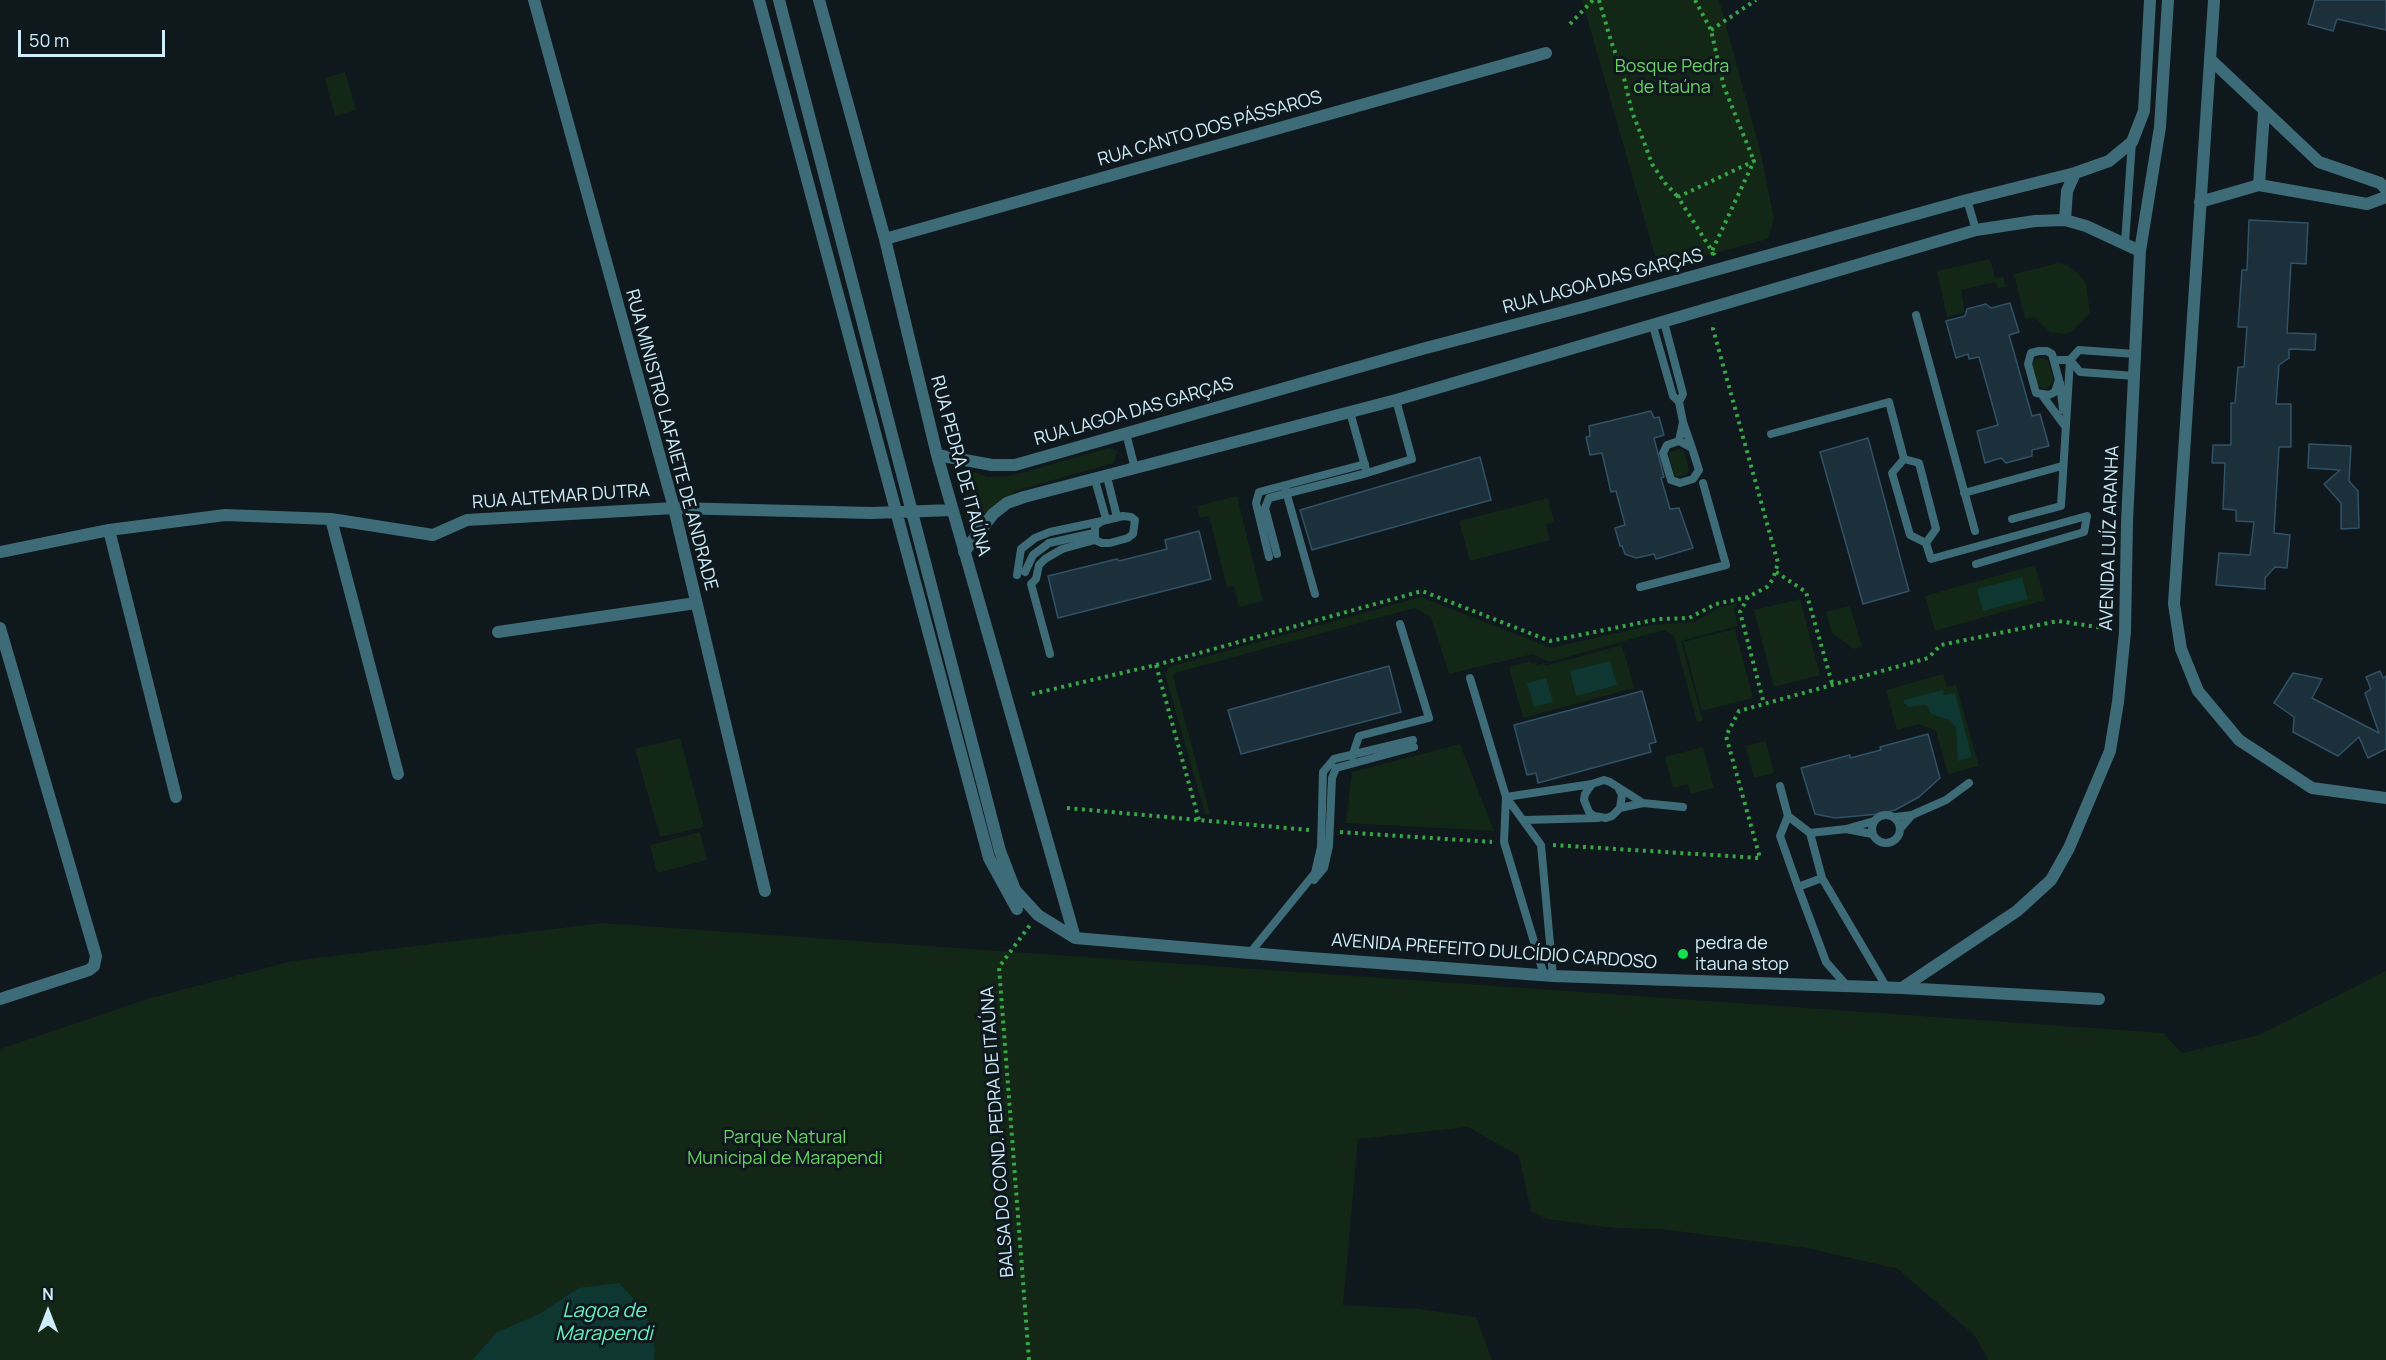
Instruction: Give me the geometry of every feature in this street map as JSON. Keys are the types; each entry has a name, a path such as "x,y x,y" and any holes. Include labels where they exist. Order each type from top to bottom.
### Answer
{"street":[{"name":"RUA MINISTRO LAFAIETE DE ANDRADE","path":"534,0 674,508 765,891"},
{"path":"759,0 989,858 1017,909"},
{"path":"780,0 910,511 1000,851 1015,890 1038,915"},
{"name":"RUA PEDRA DE ITAÚNA","path":"819,0 885,239 952,510 1075,938"},
{"name":"RUA LAGOA DAS GARÇAS","path":"937,455 1004,467 1422,349 1967,200 2075,173 2109,161 2132,142 2144,111 2150,0"},
{"name":"AVENIDA LUÍZ ARANHA","path":"1902,988 2017,911 2051,880 2069,848 2110,751 2118,702 2125,632 2127,522 2140,251 2160,127 2168,0"},
{"path":"2214,0 2175,604 2181,649 2198,691 2239,740 2312,788 2386,798"},
{"name":"RUA CANTO DOS PÁSSAROS","path":"885,239 1545,53"},
{"path":"2210,59 2319,162 2380,183 2386,189"},
{"path":"2259,185 2264,112"},
{"path":"2065,220 2067,191 2075,173"},
{"path":"2200,202 2259,185 2367,204 2386,197"},
{"path":"964,552 993,514 1007,503 1396,400 1976,230 2035,221 2065,220 2140,251"},
{"name":"RUA ALTEMAR DUTRA","path":"0,552 109,530 225,515 331,519 433,535 467,520 674,508 897,512 952,510"},
{"path":"331,519 398,774"},
{"path":"109,530 176,797"},
{"path":"498,632 696,603"},
{"path":"0,628 96,956 94,966 89,970 0,999"},
{"name":"AVENIDA PREFEITO DULCÍDIO CARDOSO","path":"1038,915 1075,938 1253,954 1549,976 1849,988 1902,988 2099,999"}],"lane":[{"path":"2124,243 2132,142"},
{"path":"1967,200 1976,230"},
{"path":"1916,315 1975,531"},
{"path":"1640,587 1726,565 1679,402 1673,396 1659,324"},
{"path":"2012,519 2061,506 2070,360 2079,350 2135,354"},
{"path":"2060,380 2055,392 2042,395 2036,393 2028,364 2031,353 2047,351 2052,354 2060,380 2065,426"},
{"path":"2054,360 2070,360"},
{"path":"2070,360 2080,372 2135,376"},
{"path":"2042,395 2065,426"},
{"path":"1273,555 1257,503 1260,492 1367,473 1412,459 1396,400"},
{"path":"1771,434 1889,402 1904,459"},
{"path":"1350,412 1367,473"},
{"path":"1679,441 1683,422"},
{"path":"1126,433 1135,469"},
{"path":"1692,448 1679,441 1667,445 1663,453 1671,480 1680,483 1693,479 1703,483"},
{"path":"1904,459 1892,473 1910,535 1926,543 1931,559 2087,516 2084,532 1976,564"},
{"path":"1904,459 1919,463 1936,529 1926,543"},
{"path":"1285,488 1365,464"},
{"path":"1964,493 2062,466"},
{"path":"1693,479 1699,470"},
{"path":"1101,478 1117,517"},
{"path":"1101,478 1104,520"},
{"path":"1285,488 1315,594"},
{"path":"1017,575 1021,549 1035,538 1050,532 1117,517 1131,517 1135,520 1133,534 1128,538 1102,543 1094,536"},
{"path":"1094,536 1095,526 1104,520"},
{"path":"1025,572 1033,555 1049,543 1094,536"},
{"path":"1050,654 1031,584 1036,579 1039,565 1045,559 1094,536"},
{"path":"1350,764 1359,736 1429,718 1400,624"},
{"path":"1470,678 1506,797 1504,842 1549,976"},
{"path":"1253,954 1315,873 1326,831 1332,778 1336,768 1413,744 1334,759 1323,772 1326,831"},
{"path":"1506,797 1592,784 1604,780 1643,803"},
{"path":"1810,833 1846,829 1874,821 1882,815 1895,817 1912,815 1946,800 1969,783"},
{"path":"1592,784 1585,794 1585,806 1599,818"},
{"path":"1780,786 1788,816 1780,836 1826,962 1849,988"},
{"path":"1619,789 1622,795 1620,808"},
{"path":"1506,797 1541,845 1549,976"},
{"path":"1524,820 1599,818 1612,816 1620,808 1643,803 1683,807"},
{"path":"1846,829 1872,834 1878,841 1888,843 1896,839 1900,829 1912,815"},
{"path":"1788,816 1810,833 1822,878 1887,988"},
{"path":"1895,817 1900,829"},
{"path":"1872,834 1874,821"},
{"path":"1798,887 1822,878"}],"path":[{"path":"1570,24 1593,0"},
{"path":"1599,0 1623,74 1632,112 1652,164 1665,183 1678,196 1712,251 1719,269"},
{"path":"1695,0 1711,30 1724,87 1754,161 1712,251 1719,269"},
{"path":"1711,30 1756,0"},
{"path":"1678,196 1754,161"},
{"path":"1032,694 1156,664 1422,591 1550,641 1659,619 1689,618 1716,604 1748,597 1767,587 1776,572 1778,563 1713,328 1717,318 1714,308"},
{"path":"1776,572 1806,592 1832,684"},
{"path":"1748,597 1740,612 1764,704"},
{"path":"1541,845 1760,858 1726,736 1739,711 1928,658 1941,645 2058,621 2125,632"},
{"path":"1156,664 1199,820"},
{"path":"1067,808 1326,831 1504,842"},
{"name":"BALSA DO COND. PEDRA DE ITAÚNA","path":"1029,1360 999,967 1038,915"}],"green space":[{"name":"Bosque Pedra de Itaúna","path":"1582,0 1719,0 1761,154 1774,219 1768,239 1670,265 1655,256"},
{"path":"345,72 356,110 335,116 325,78"},
{"path":"1990,259 1995,278 2003,276 2006,287 1998,288 1996,282 1961,290 1965,312 1947,317 1937,271"},
{"path":"2058,263 2067,265 2081,276 2086,284 2090,313 2072,331 2065,334 2050,332 2034,317 2025,319 2014,274"},
{"path":"2038,357 2048,360 2053,382 2048,388 2044,389 2036,385 2032,366"},
{"path":"1109,448 1117,451 1114,463 1018,490 990,509 976,523 967,525 960,471 966,469 988,477 1010,476"},
{"path":"1680,449 1684,452 1689,469 1687,474 1678,477 1674,476 1669,456 1670,452"},
{"path":"1237,496 1263,601 1239,607 1234,586 1227,587 1209,516 1200,518 1197,506"},
{"path":"1548,498 1554,522 1546,525 1550,540 1470,561 1459,521"},
{"path":"2035,565 2045,600 1935,631 1925,596"},
{"path":"1421,597 1551,648 1651,625 1695,622 1720,607 1737,603 1734,609 1738,626 1681,641 1703,721 1697,722 1674,636 1664,630 1549,662 1533,654 1449,674 1431,617 1415,608 1175,673 1173,676 1210,814 1205,814 1165,674 1169,667"},
{"path":"1800,599 1820,675 1774,687 1754,610"},
{"path":"1850,606 1862,647 1854,649 1832,633 1826,612"},
{"path":"1735,629 1753,698 1702,711 1683,642"},
{"path":"1622,645 1634,688 1523,718 1509,667 1530,661 1536,662 1537,665 1544,663 1545,666"},
{"path":"1943,674 1947,687 1956,685 1979,766 1948,774 1936,731 1919,724 1897,730 1886,690"},
{"path":"680,738 704,827 660,837 635,749"},
{"path":"1766,741 1774,773 1754,778 1746,746"},
{"path":"1460,744 1494,831 1346,823 1352,772"},
{"path":"1703,747 1714,788 1691,794 1688,784 1673,788 1665,757"},
{"path":"700,832 707,860 657,873 650,845"},
{"name":"Parque Natural Municipal de Marapendi","path":"602,923 2163,1033 2182,1053 2259,1035 2386,971 2386,1360 1988,1360 1975,1336 1898,1269 1807,1248 1661,1229 1614,1228 1547,1219 1531,1211 1519,1156 1468,1127 1358,1139 1343,1305 1419,1309 1476,1317 1492,1360 654,1360 655,1350 577,1288 539,1314 497,1332 472,1360 0,1360 0,1049 150,998 293,961"}],"water":[{"path":"2022,577 2028,599 1983,611 1977,589"},
{"path":"1610,661 1617,685 1576,696 1570,671"},
{"path":"1546,678 1553,702 1534,707 1527,683"},
{"path":"1942,690 1944,695 1955,693 1972,757 1958,761 1956,727 1949,720 1931,714 1925,705 1909,707 1904,703 1904,700"},
{"name":"Lagoa de Marapendi","path":"619,1283 645,1311 655,1350 654,1360 472,1360 497,1332 539,1314 578,1288"}],"building":[{"path":"2315,0 2386,0 2386,30 2337,19 2333,31 2308,24"},
{"path":"2249,220 2308,223 2306,264 2291,263 2287,333 2316,334 2315,350 2289,349 2289,358 2279,365 2276,404 2291,404 2291,447 2279,447 2274,533 2290,535 2287,568 2275,567 2265,578 2265,589 2216,585 2219,553 2250,555 2254,522 2236,521 2236,510 2223,509 2225,463 2212,463 2213,445 2231,445 2231,403 2235,403 2238,367 2244,367 2247,327 2238,327 2242,270 2247,270"},
{"path":"2010,303 2019,332 2009,335 2032,416 2040,414 2049,446 2032,450 2032,456 2006,463 2001,458 1985,463 1977,431 1998,425 1979,357 1969,359 1968,354 1956,358 1946,321 1965,316 1967,309 1986,304 1991,308"},
{"path":"1651,411 1654,418 1659,417 1664,435 1654,438 1664,477 1661,478 1670,509 1679,508 1693,548 1656,559 1654,554 1636,558 1625,554 1620,546 1615,528 1625,525 1616,491 1611,492 1602,453 1590,455 1586,437 1590,436 1589,426"},
{"path":"1868,438 1909,591 1863,604 1820,452"},
{"path":"2309,444 2351,446 2349,481 2358,491 2359,528 2341,529 2341,503 2324,484 2340,470 2308,468"},
{"path":"1480,457 1491,500 1312,550 1300,510"},
{"path":"1199,531 1211,579 1058,618 1048,576 1167,549 1165,540"},
{"path":"1389,666 1401,712 1241,754 1228,710"},
{"path":"2380,671 2383,678 2386,676 2386,749 2368,758 2359,737 2338,756 2293,732 2294,717 2274,703 2293,673 2322,679 2312,698 2379,733 2365,693 2371,689 2366,677"},
{"path":"1642,691 1656,742 1649,744 1651,752 1538,783 1536,773 1527,775 1514,725"},
{"path":"1928,734 1940,778 1919,797 1895,810 1879,814 1835,818 1815,814 1801,768 1850,755 1850,758 1881,750 1880,747"}],"place":[{"name":"pedra de itauna stop","path":"1683,954"}]}
